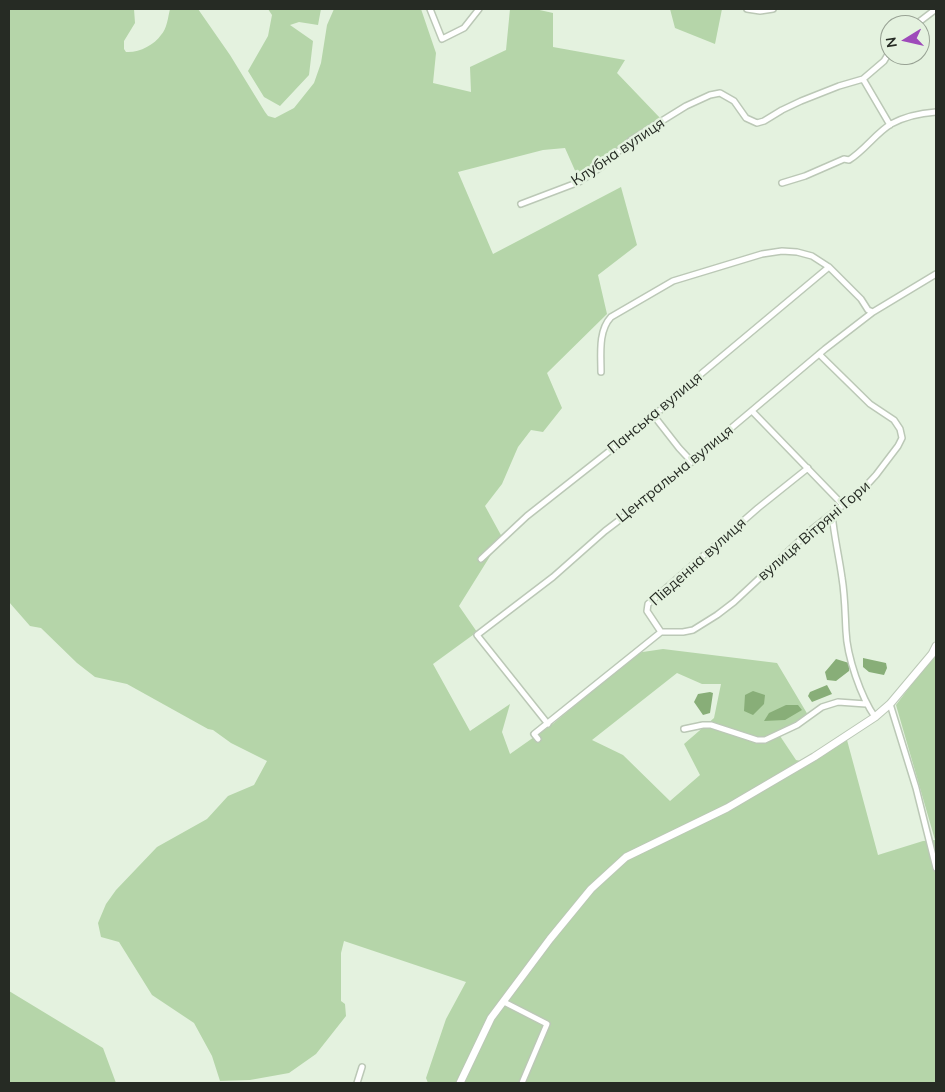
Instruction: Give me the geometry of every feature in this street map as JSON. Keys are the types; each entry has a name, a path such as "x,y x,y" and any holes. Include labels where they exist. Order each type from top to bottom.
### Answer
{"street":[{"path":"430,9 442,39 464,28 479,9"},
{"path":"747,9 760,12 773,9"},
{"name":"Клубна вулиця","path":"521,204 579,182 601,167 632,140 686,106 710,95 720,93 728,96 746,118 757,123 822,92 863,79 880,64"},
{"path":"863,79 890,125"},
{"path":"782,183 805,176 844,159 849,160 890,125 911,117 936,112"},
{"path":"601,372 605,323 611,317 672,281 762,254 782,250 812,256 829,267 861,299 868,310 873,312"},
{"name":"Панська вулиця","path":"481,559 527,516 654,416 677,394 829,267"},
{"name":"Центральна вулиця","path":"548,724 477,635 553,577 819,354 873,312 936,274"},
{"name":"вулиця Вітряні Гори","path":"661,632 693,630 703,625 734,602 810,531 843,504 853,500 898,446 902,438 900,429 894,420 870,404 819,354"},
{"path":"752,411 843,504"},
{"path":"654,416 692,462"},
{"name":"Південна вулиця","path":"538,739 534,734 661,632 647,611 648,604 758,508 808,468"},
{"path":"832,514 842,579 846,633 850,656 866,704 875,717"},
{"path":"460,1083 491,1018 591,889 626,857 726,808 814,757 875,717 890,704 932,654 936,646"},
{"path":"684,729 711,725 757,740 765,740 797,725 822,707 838,702 866,704"},
{"path":"890,704 916,788 936,868"},
{"path":"504,1002 547,1024 522,1083"},
{"path":"357,1083 362,1067"}],"shaded area":[{"path":"9,9 134,9 135,23 124,41 124,49 126,52 131,52 141,50 158,39 165,30 170,9 198,9 230,55 265,112 268,116 275,118 294,108 314,83 321,63 327,25 334,9 421,9 436,53 433,83 471,92 470,67 506,50 510,9 535,9 553,13 553,47 625,60 617,73 661,119 577,175 565,148 543,150 458,172 493,254 621,187 637,245 598,275 607,314 547,373 562,408 543,432 531,430 518,447 502,484 485,506 502,537 459,606 477,632 433,664 470,731 510,704 502,732 510,754 554,723 636,653 663,649 777,663 808,715 780,736 796,760 806,762 847,740 878,855 923,841 935,840 896,705 936,652 936,1083 428,1083 426,1078 446,1019 466,982 344,941 341,953 341,1001 345,1004 346,1016 316,1054 289,1073 250,1080 220,1081 212,1056 194,1023 152,995 119,942 101,937 98,923 106,904 116,890 157,847 207,819 228,796 254,785 267,761 231,743 213,730 127,684 95,677 77,663 41,628 30,626 9,602","holes":["677,673 702,684 721,684 714,718 684,744 700,775 670,801 623,755 592,740"]},
{"path":"268,9 321,9 318,25 299,22 290,25 313,41 309,75 280,106 264,97 248,71 268,36 272,15"},
{"path":"670,9 722,9 715,44 675,28"},
{"path":"863,658 886,663 887,668 884,675 869,672 863,667"},
{"path":"836,659 849,663 849,671 836,681 827,680 825,672"},
{"path":"827,685 832,694 812,702 808,696 810,692"},
{"path":"753,691 765,695 764,704 753,715 744,711 745,695"},
{"path":"713,693 710,713 703,715 694,702 698,694"},
{"path":"786,705 798,705 802,710 785,720 764,721 769,713"},
{"path":"9,991 103,1048 116,1083 9,1083"}]}
